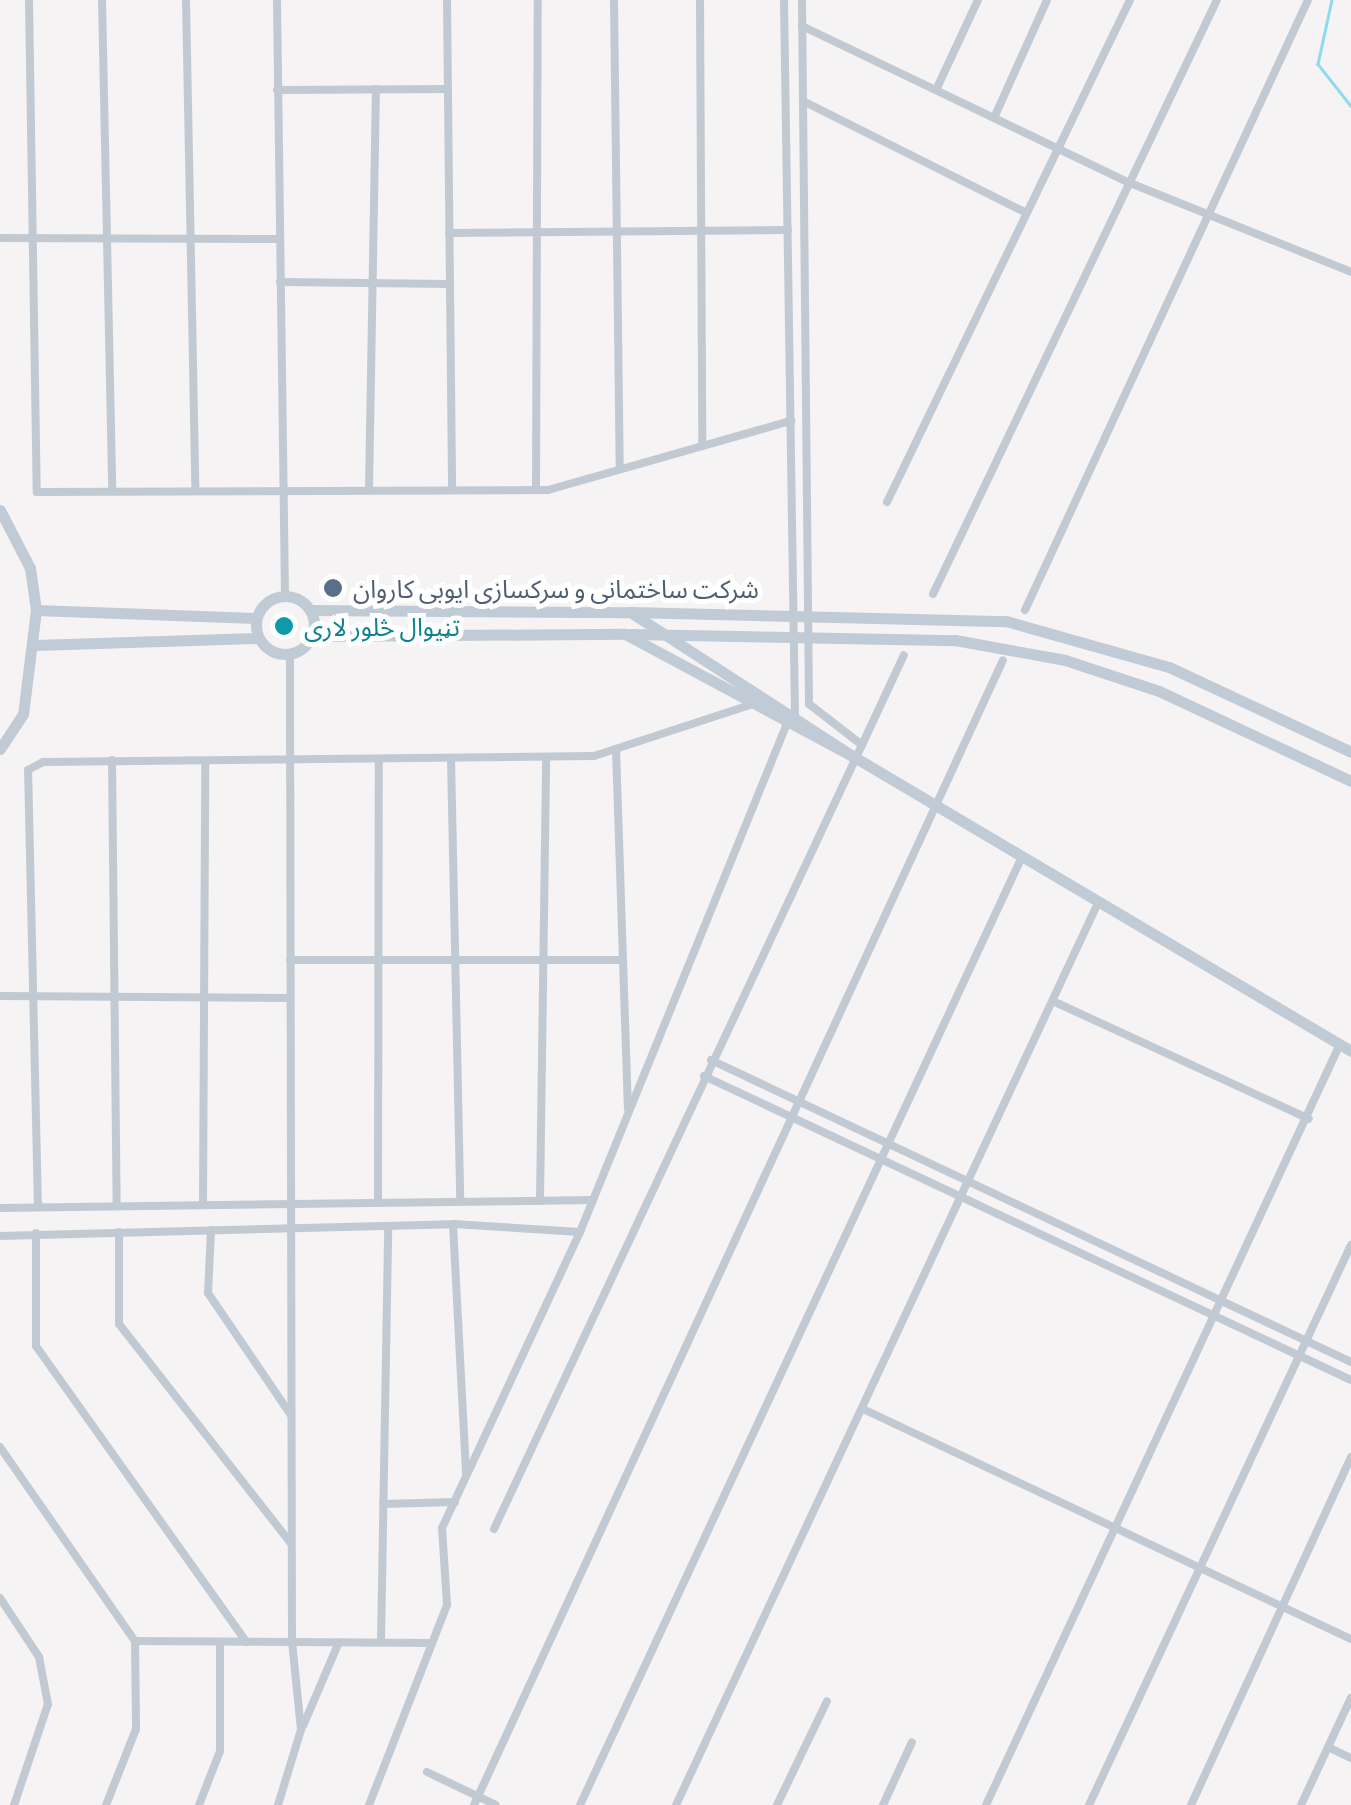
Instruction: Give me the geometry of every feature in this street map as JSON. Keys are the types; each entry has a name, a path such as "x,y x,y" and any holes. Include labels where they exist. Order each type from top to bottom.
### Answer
{"street":[{"path":"29,0 37,492 536,490 791,421"},
{"path":"102,0 112,238 112,491"},
{"path":"186,0 195,490"},
{"path":"277,0 286,595"},
{"path":"447,0 452,489"},
{"path":"536,490 538,0"},
{"path":"614,0 620,469"},
{"path":"700,0 702,446"},
{"path":"784,0 794,610 809,704 862,744"},
{"path":"795,713 801,636 808,610 802,0"},
{"path":"936,90 978,0"},
{"path":"994,118 1047,0"},
{"path":"888,502 1023,211 1130,0"},
{"path":"933,594 1217,0"},
{"path":"1025,610 1308,0"},
{"path":"802,26 1130,183 1212,210 1351,272"},
{"path":"369,489 366,282 376,89"},
{"path":"277,90 448,89"},
{"path":"803,101 1023,211"},
{"path":"450,233 617,238 701,231 788,230"},
{"path":"0,238 279,239"},
{"path":"280,282 450,284"},
{"path":"0,510 30,568 36,610 35,645 24,714 0,749"},
{"path":"286,595 310,610 808,610 957,614 1072,635 1169,668 1351,752"},
{"path":"36,610 256,618 286,595"},
{"path":"310,610 312,636"},
{"path":"630,612 1096,906 1345,1048 1218,1299 1119,1526 986,1805"},
{"path":"256,618 258,638"},
{"path":"302,1730 292,1642 290,654 312,636 665,633 954,640 1065,660 1159,692 1351,780"},
{"path":"625,634 786,726 856,758"},
{"path":"35,645 258,638 290,654"},
{"path":"494,1528 904,655"},
{"path":"476,1801 1003,660"},
{"path":"38,1207 28,770 112,760 546,757 616,749 750,705"},
{"path":"370,1805 447,1605 442,1528 580,1232 786,726"},
{"path":"616,749 628,1115"},
{"path":"540,1200 546,757"},
{"path":"451,758 460,1201"},
{"path":"378,759 378,1201"},
{"path":"112,760 120,997 117,1204"},
{"path":"203,1202 206,761"},
{"path":"580,1805 882,1142 1021,859"},
{"path":"676,1805 967,1180 1056,1003 1096,906"},
{"path":"290,960 623,960"},
{"path":"0,996 290,998"},
{"path":"1056,1003 1309,1119"},
{"path":"711,1060 1351,1362"},
{"path":"704,1076 1351,1380"},
{"path":"0,1208 290,1200 593,1200"},
{"path":"0,1236 388,1230 452,1224 580,1232"},
{"path":"452,1224 466,1476"},
{"path":"210,1230 208,1293 292,1416"},
{"path":"381,1642 388,1230"},
{"path":"119,1232 119,1324 292,1545"},
{"path":"36,1233 36,1346 246,1642"},
{"path":"1088,1805 1351,1245"},
{"path":"863,1408 1351,1639"},
{"path":"0,1447 136,1641 136,1729 106,1805"},
{"path":"1192,1805 1351,1457"},
{"path":"383,1504 455,1502"},
{"path":"0,1598 39,1657 48,1704 14,1805"},
{"path":"136,1641 432,1643"},
{"path":"199,1805 220,1750 220,1642"},
{"path":"278,1805 302,1730 339,1642"},
{"path":"1301,1805 1351,1698"},
{"path":"777,1805 826,1701"},
{"path":"883,1805 912,1742"},
{"path":"1328,1747 1351,1758"},
{"path":"427,1772 476,1801 496,1805"}],"waterway":[{"path":"1332,0 1318,64 1351,106"}],"place":[{"name":"شرکت ساختمانی و سرکسازی ایوبی کاروان","path":"333,588"},
{"name":"تڼیوال څلور لاری","path":"284,626"}]}
